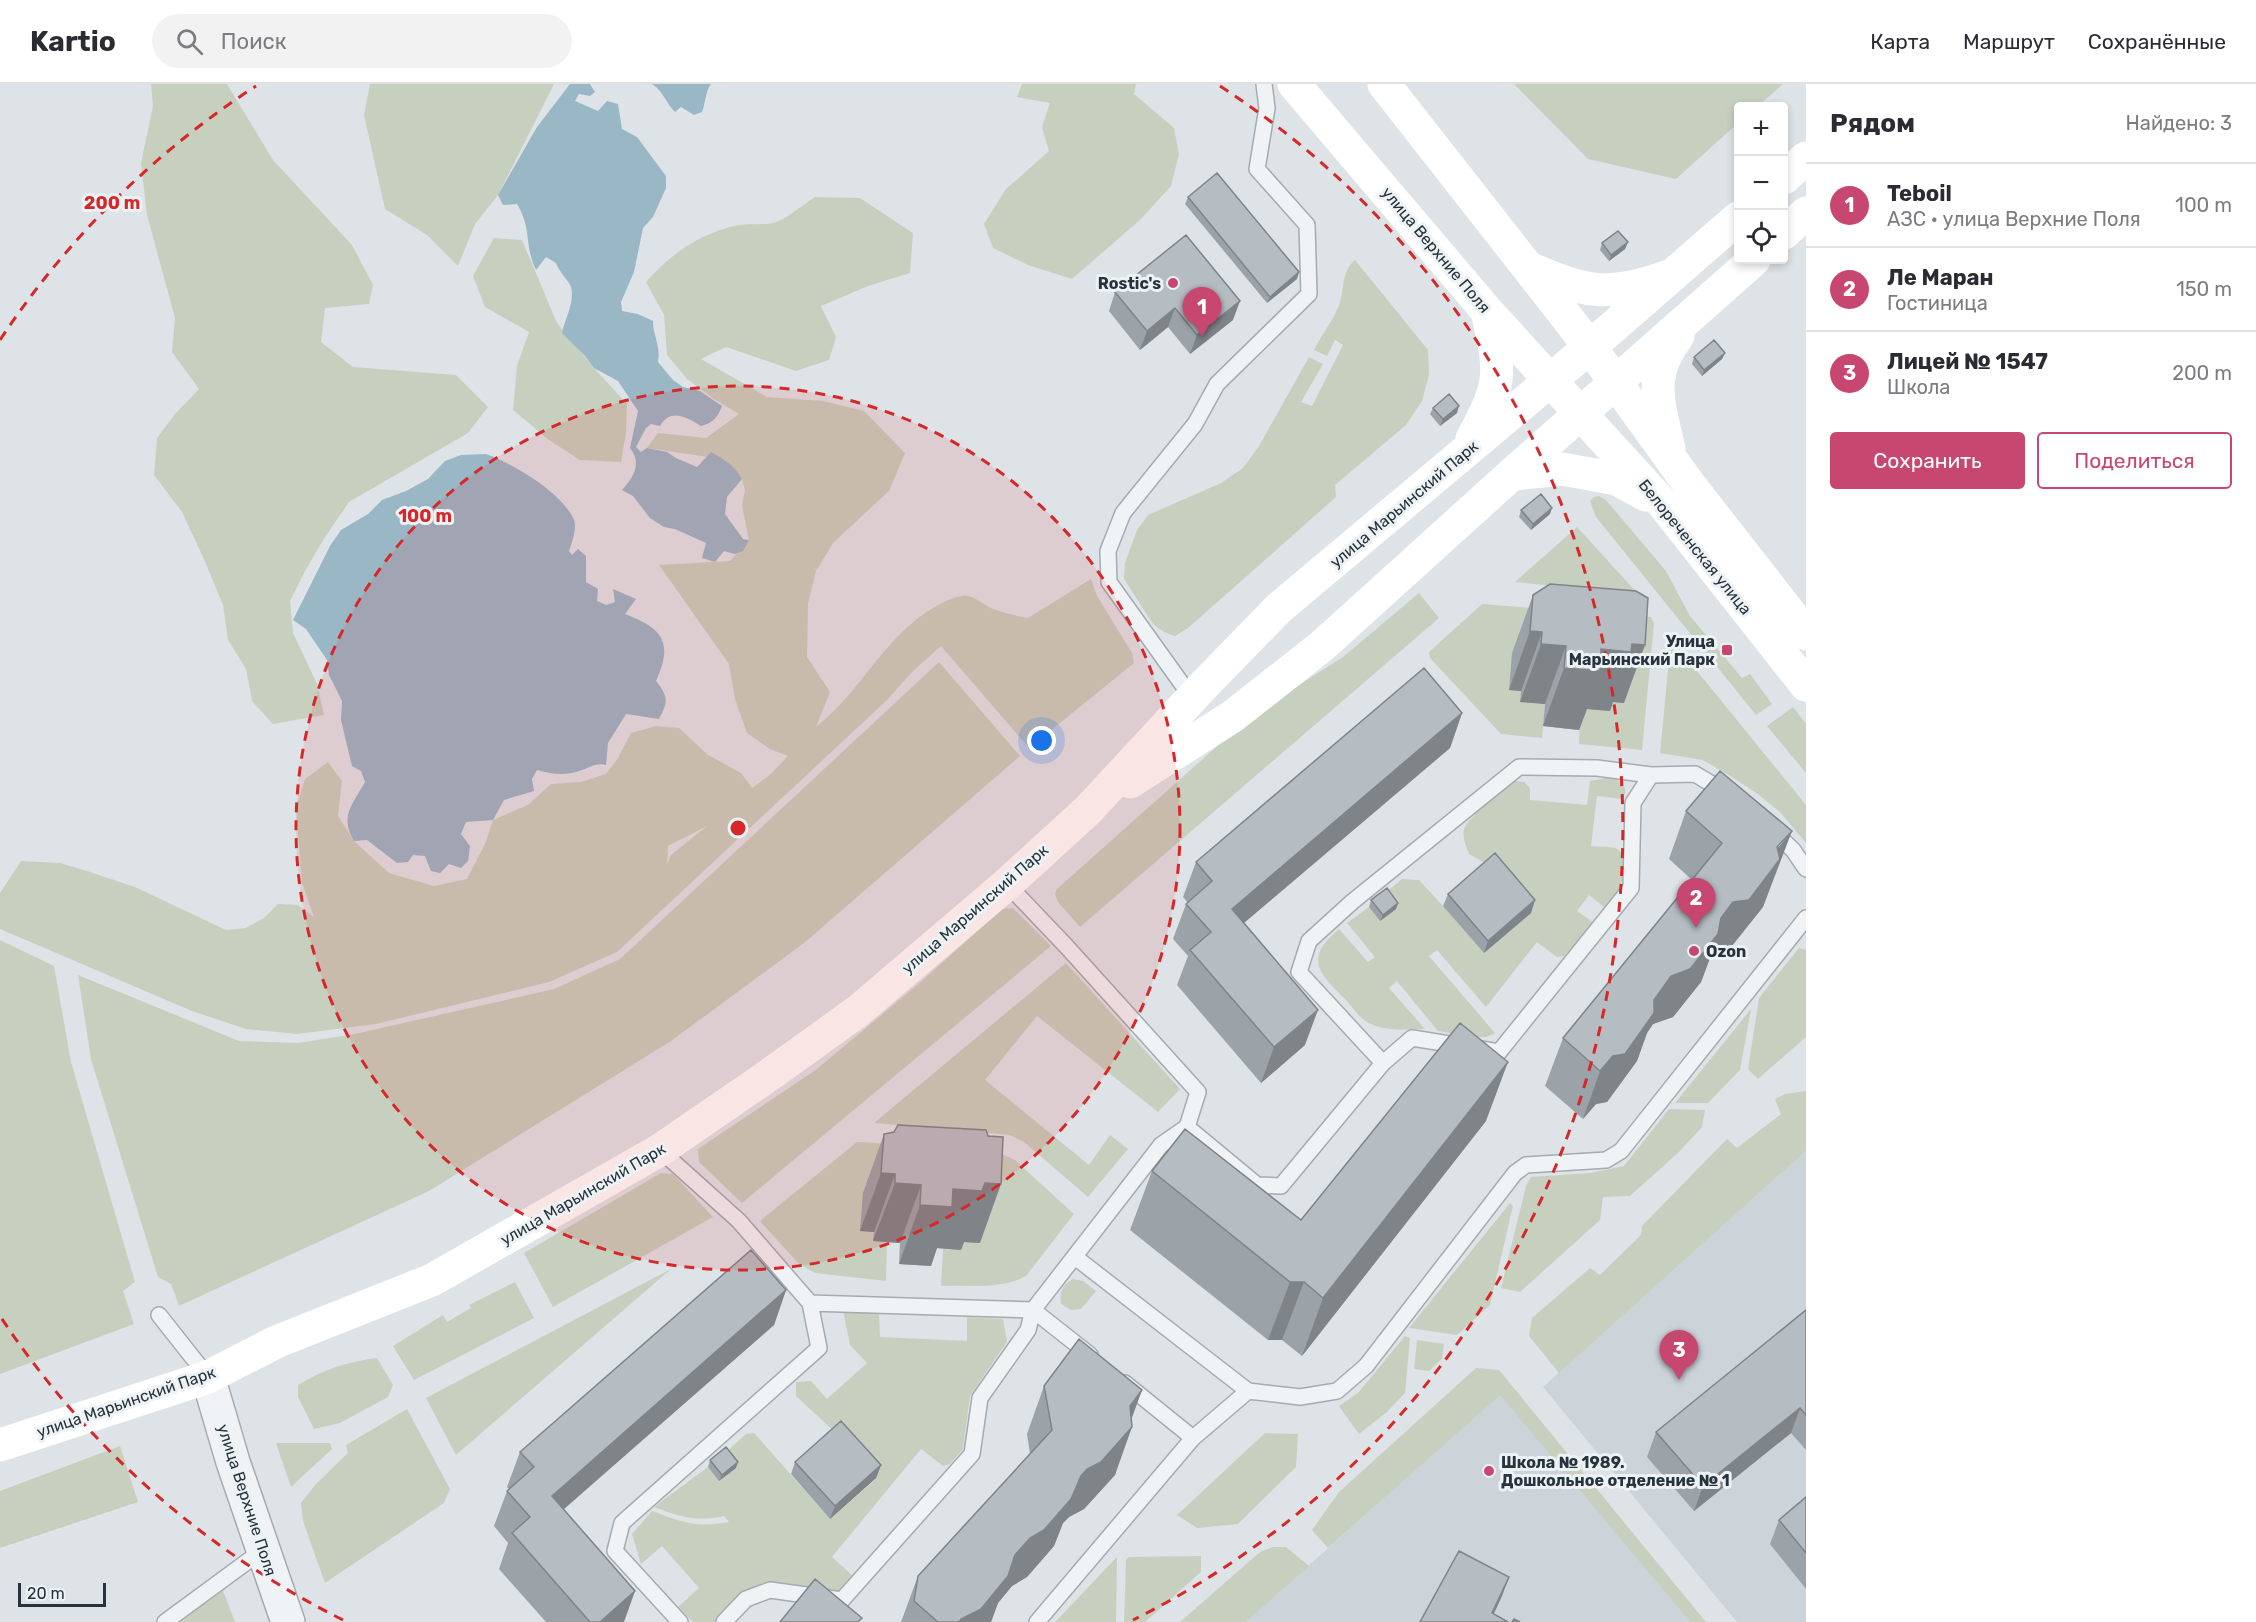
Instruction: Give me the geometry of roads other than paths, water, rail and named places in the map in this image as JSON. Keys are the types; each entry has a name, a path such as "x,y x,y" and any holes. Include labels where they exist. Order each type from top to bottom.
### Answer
{"main road":[{"name":"улица Верхние Поля","path":"1294,84 1486,310 1580,414"},
{"path":"1384,84 1616,382"},
{"path":"1788,174 1806,158"},
{"path":"1788,229 1806,213"},
{"name":"улица Марьинский Парк","path":"0,1444 208,1377 276,1342 432,1280 660,1150 772,1073 858,1011 1007,884 1089,810 1279,608 1550,381 1734,222"},
{"name":"улица Марьинский Парк","path":"1089,810 1233,716 1322,646 1750,264"},
{"path":"1529,268 1564,283 1598,291 1635,288 1676,274"},
{"path":"1464,453 1490,407 1497,384 1497,358 1486,310"},
{"path":"1672,461 1659,403 1658,378 1665,353 1697,311"},
{"name":"Белореченская улица","path":"1616,382 1672,461 1805,631"},
{"name":"Белореченская улица","path":"1580,414 1664,505 1806,685"},
{"path":"1512,474 1562,469 1617,479 1664,505"}],"street":[{"name":"улица Верхние Поля","path":"208,1377 288,1622"}],"lane":[{"path":"1192,698 1109,582 1108,551 1124,513 1195,424 1217,384 1309,294 1306,225 1257,169 1267,108 1264,84"},
{"path":"1383,1063 1299,972 1309,941 1352,902 1519,767 1597,768 1651,775 1695,774 1739,800"},
{"path":"1187,1127 1257,1185 1281,1186 1383,1063 1412,1038 1499,1052 1631,888 1634,803 1651,775"},
{"path":"1763,820 1793,850 1806,869"},
{"path":"724,1622 746,1599 771,1590 842,1600 972,1454 980,1398 1028,1330 1033,1310 1161,1145 1187,1127 1198,1092 1007,884"},
{"path":"1075,1257 1248,1391 1300,1397 1337,1391 1366,1366 1515,1173 1526,1165 1606,1160 1621,1151 1806,918"},
{"path":"660,1150 739,1221 810,1303 819,1348 622,1523 615,1551 680,1622"},
{"path":"810,1303 1033,1310 1193,1438"},
{"path":"159,1315 208,1377"},
{"path":"1037,1622 1193,1438 1248,1391"},
{"path":"165,1622 263,1550"}],"water":[{"path":"570,84 590,84 595,92 590,96 579,94 575,101 598,111 607,101 618,104 622,129 637,137 666,176 666,188 653,217 643,228 634,272 621,302 622,311 638,314 653,321 658,362 673,380 683,387 700,391 722,406 714,419 701,426 679,416 669,417 660,426 651,424 646,428 636,447 641,452 647,448 667,452 697,467 711,452 729,463 739,474 742,479 727,497 725,514 743,539 749,540 743,551 735,554 724,551 715,562 702,558 706,543 675,529 664,527 650,518 633,496 622,490 635,470 636,459 630,448 638,411 618,381 594,368 562,333 572,298 571,287 556,263 546,257 536,270 522,213 517,204 503,205 498,195 537,127"},
{"path":"652,84 711,84 702,112 694,115 681,107 675,112"},
{"path":"486,454 536,480 568,510 575,527 569,551 572,555 578,549 586,556 586,582 598,589 597,601 606,605 615,602 613,589 636,599 625,614 648,625 661,638 664,656 656,681 666,700 659,719 626,714 608,743 606,765 596,765 574,773 563,774 537,770 532,779 534,791 504,800 493,820 466,822 461,834 470,846 468,861 461,868 449,864 440,873 431,871 425,856 413,855 408,862 397,863 367,840 354,841 348,824 349,810 365,782 361,771 352,766 341,720 342,701 329,675 327,660 306,629 293,620 330,546 341,530 368,514 382,500 428,479 445,461 461,455"}],"place":[{"name":"Rostic's","path":"1173,283"},
{"name":"Teboil","path":"1202,337"},
{"name":"Улица Марьинский Парк","path":"1727,650"},
{"name":"Ле Маран","path":"1696,928"},
{"name":"Ozon","path":"1694,951"},
{"name":"Лицей № 1547","path":"1679,1380"},
{"name":"Школа № 1989. Дошкольное отделение № 1","path":"1489,1471"}]}
